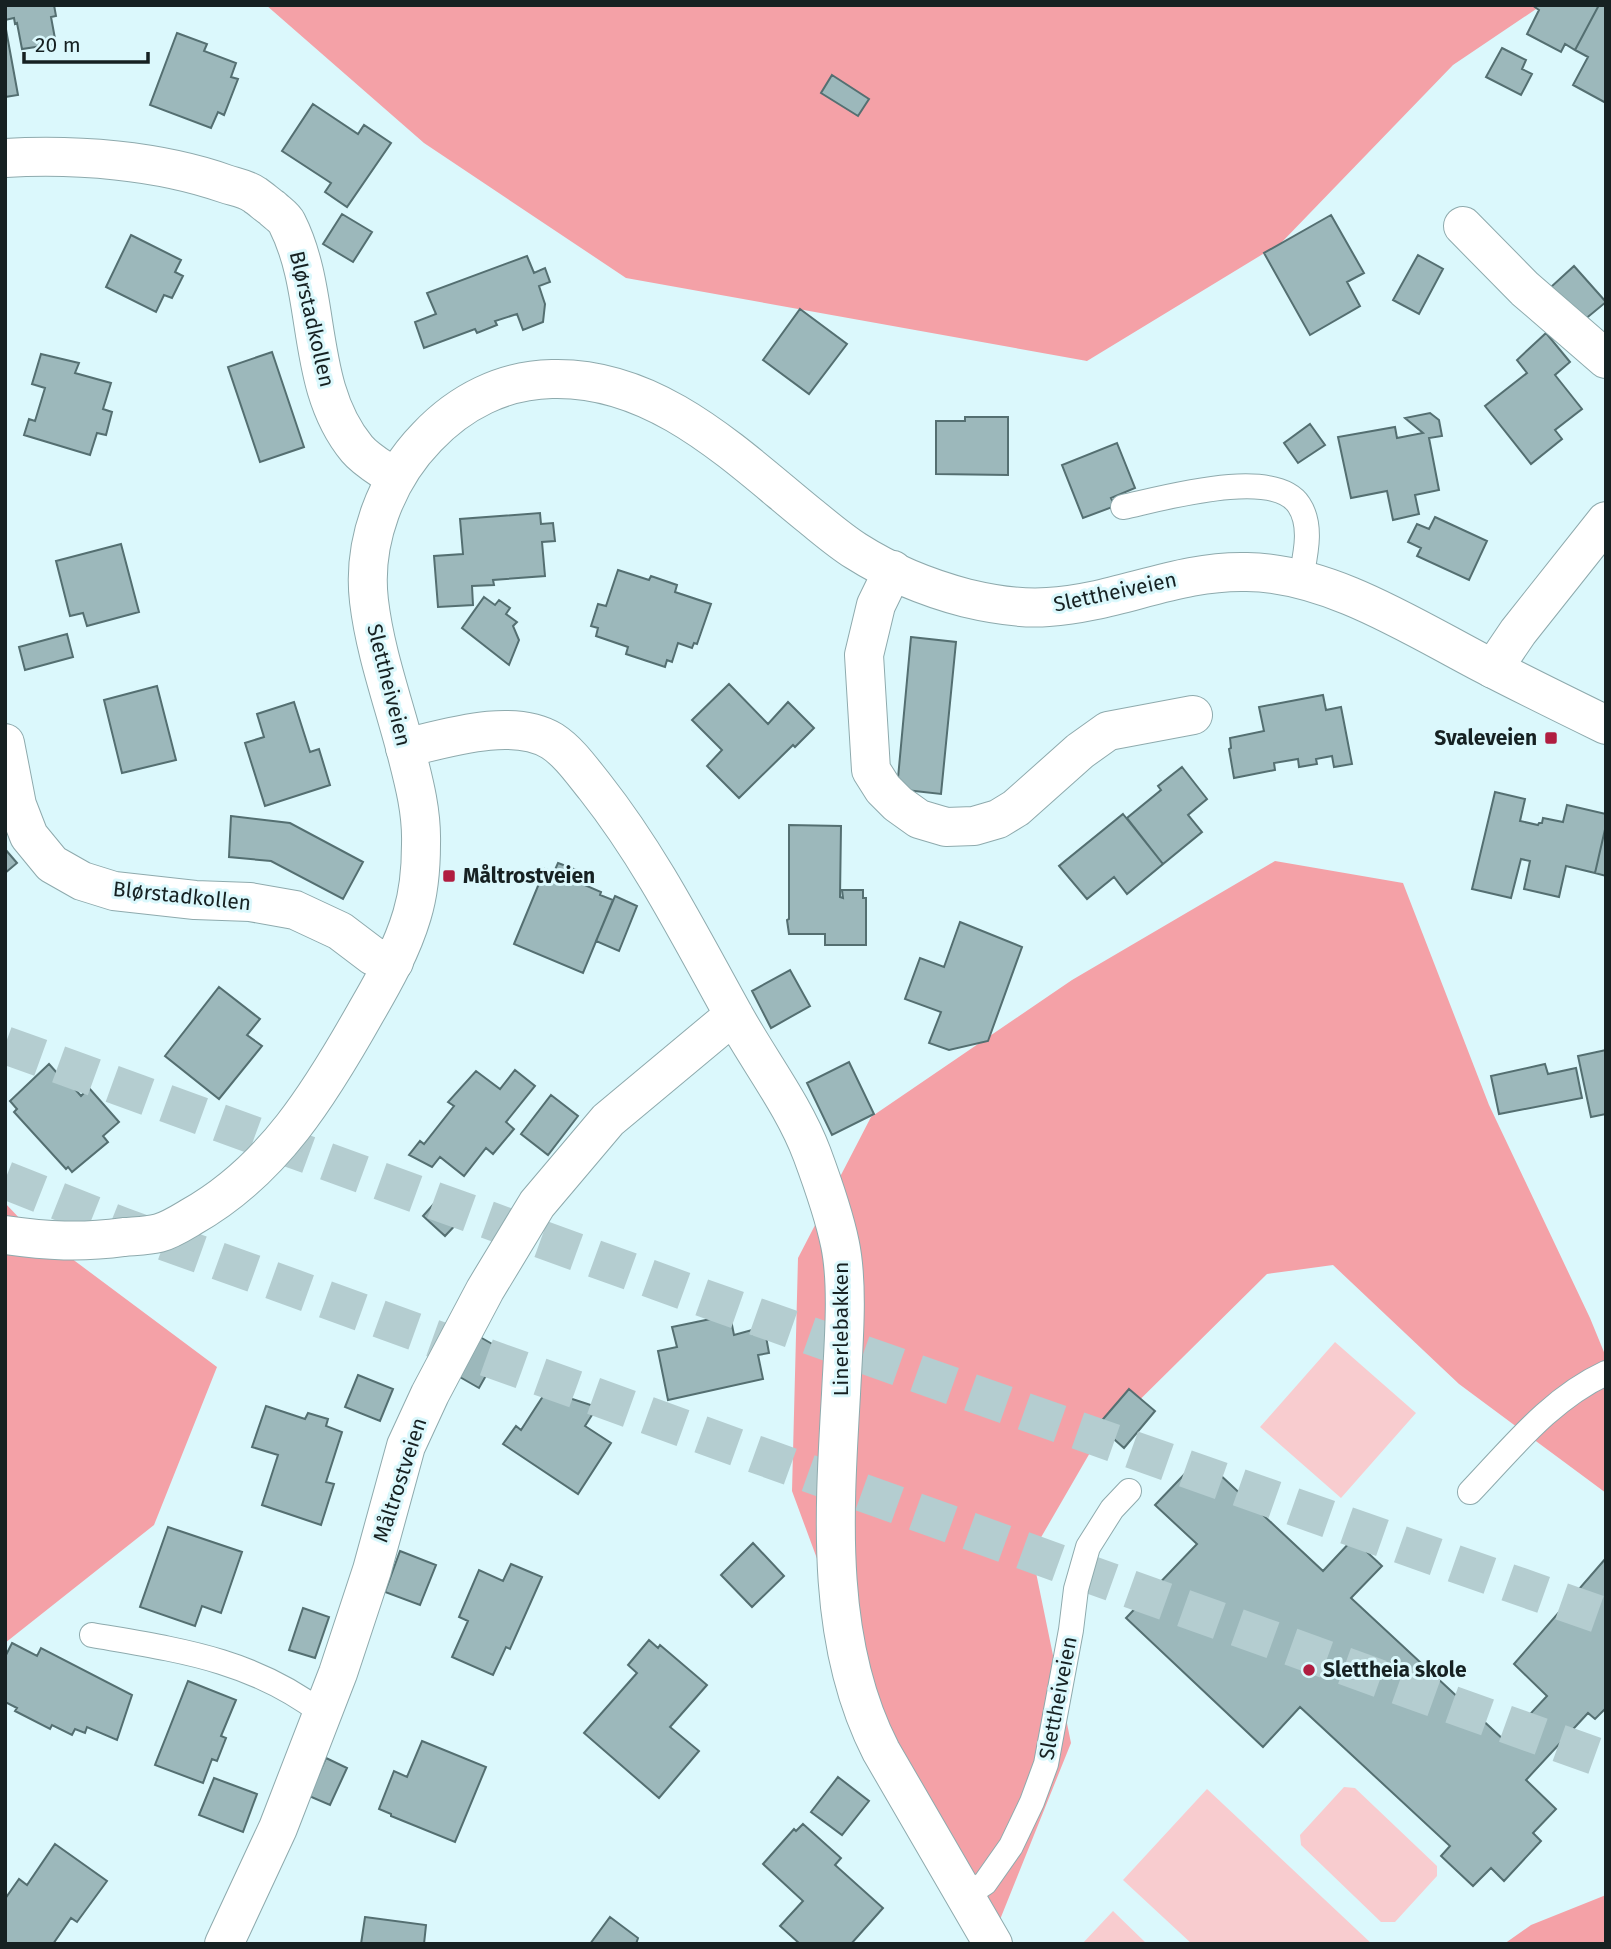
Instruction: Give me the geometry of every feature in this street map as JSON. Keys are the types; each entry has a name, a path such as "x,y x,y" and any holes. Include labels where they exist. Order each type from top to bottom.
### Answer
{"street":[{"name":"Blørstadkollen","path":"5,158 82,158 170,168 211,178 254,193 286,220 303,264 320,366 333,405 349,438 359,452 395,478"},
{"path":"1463,226 1525,289 1606,359"},
{"name":"Slettheiveien","path":"5,1235 51,1242 163,1233 242,1184 273,1151 335,1067 394,962 412,915 420,879 418,797 375,635 368,595 370,557 376,523 395,478 418,446 443,421 474,400 514,383 555,379 629,389 713,436 856,551 929,586 967,598 1009,605 1048,607 1132,592 1183,577 1219,572 1278,573 1301,578 1399,619 1606,725"},
{"path":"1493,668 1523,625 1606,521"},
{"path":"893,570 876,605 863,655 871,771 883,789 919,819 946,827 974,826 998,819 1016,808 1080,751 1108,732 1193,715"},
{"name":"Linerlebakken","path":"405,748 448,738 518,729 551,740 574,761 615,812 654,871 811,1152 841,1245 844,1325 838,1447 837,1571 840,1610 853,1682 866,1721 881,1751 967,1895 993,1944"},
{"name":"Blørstadkollen","path":"5,743 17,805 29,836 52,864 82,881 114,891 195,900 250,902 295,910 340,931 373,956 394,962"},
{"name":"Måltrostveien","path":"224,1944 278,1828 323,1713 372,1570 406,1446 485,1290 537,1204 608,1120 734,1016"}],"lane":[{"path":"1124,507 1223,488 1258,486 1282,491 1299,503 1306,523 1307,550 1301,578"},
{"path":"1470,1492 1552,1406 1586,1382 1606,1373"},
{"name":"Slettheiveien","path":"967,1895 985,1884 1010,1846 1032,1802 1046,1764 1076,1589 1088,1547 1112,1509 1129,1491"},
{"path":"92,1635 163,1647 230,1663 298,1695 323,1713"}],"shaded area":[{"path":"266,5 1542,5 1453,65 1281,243 1087,361 626,278 424,143"},
{"path":"1275,861 1403,883 1489,1105 1606,1357 1606,1493 1459,1384 1333,1265 1267,1274 1095,1444 1032,1553 1071,1743 993,1937 877,1721 792,1491 798,1258 871,1117 1072,980"},
{"path":"5,1203 24,1223 217,1367 154,1525 5,1643"},
{"path":"1335,1342 1416,1413 1341,1498 1260,1427"},
{"path":"1344,1787 1355,1788 1437,1866 1437,1876 1395,1922 1381,1922 1301,1845 1300,1835"},
{"path":"1207,1789 1372,1944 1192,1944 1123,1880"},
{"path":"1606,1895 1606,1944 1504,1944 1531,1925"},
{"path":"1113,1911 1147,1944 1082,1944"}],"building":[{"path":"5,5 54,5 56,16 51,17 56,44 22,49 17,23 15,24 14,18 5,20"},
{"path":"1532,5 1599,5 1575,50 1565,44 1561,52 1527,34 1539,10"},
{"path":"1599,5 1606,6 1606,103 1573,85 1588,57 1575,50"},
{"path":"5,24 18,95 5,97"},
{"path":"177,33 207,44 204,51 236,63 231,77 238,79 224,115 218,112 211,128 150,105"},
{"path":"1502,48 1526,60 1522,69 1532,74 1521,95 1486,77"},
{"path":"832,75 869,99 858,116 821,93"},
{"path":"313,104 358,134 364,125 391,143 347,207 325,192 331,183 282,151"},
{"path":"342,214 372,232 353,262 323,244"},
{"path":"1331,215 1364,273 1347,282 1360,306 1310,335 1264,253"},
{"path":"131,235 181,260 175,272 183,276 172,298 164,295 156,312 106,287"},
{"path":"1418,255 1443,269 1419,314 1393,300"},
{"path":"527,256 534,273 545,268 550,282 539,286 545,304 543,322 523,330 517,314 495,321 497,325 477,333 475,329 424,348 415,322 436,314 427,293"},
{"path":"1574,266 1606,302 1583,321 1551,287"},
{"path":"800,309 847,344 809,394 763,360"},
{"path":"1546,333 1570,362 1555,375 1582,409 1555,430 1562,439 1531,464 1485,406 1527,373 1517,360"},
{"path":"272,352 304,447 260,462 228,367"},
{"path":"41,354 79,363 75,373 111,383 103,409 112,412 106,435 97,433 90,455 24,435 29,419 35,421 45,388 32,384"},
{"path":"1430,413 1439,420 1442,436 1429,438 1439,490 1415,495 1419,514 1393,520 1387,491 1351,498 1338,437 1395,427 1397,438 1423,433 1405,418"},
{"path":"965,417 1008,417 1008,475 936,474 936,421 965,421"},
{"path":"1310,424 1325,445 1298,463 1284,443"},
{"path":"1117,443 1135,488 1111,498 1115,506 1083,518 1062,465"},
{"path":"540,513 541,524 553,523 555,541 542,542 545,576 493,580 494,585 472,586 473,605 438,607 434,556 463,554 460,519"},
{"path":"1435,517 1487,541 1469,580 1417,556 1421,548 1408,542 1417,524 1429,529"},
{"path":"121,544 139,612 87,626 83,613 70,616 56,561"},
{"path":"618,570 649,580 651,576 677,585 675,592 711,604 697,644 694,643 692,648 678,643 672,662 667,660 665,667 626,654 628,647 596,636 598,628 591,626 598,604 606,606"},
{"path":"484,597 495,605 499,600 510,608 506,614 517,622 513,626 519,640 509,665 462,628"},
{"path":"67,634 73,657 25,670 19,647"},
{"path":"911,637 956,642 941,794 897,789"},
{"path":"729,684 768,724 788,702 814,728 739,798 707,766 722,750 692,720"},
{"path":"157,686 176,760 122,773 104,700"},
{"path":"1323,695 1326,710 1341,707 1352,764 1334,767 1332,756 1316,759 1317,764 1299,767 1298,759 1274,763 1275,770 1234,778 1230,738 1264,731 1259,707"},
{"path":"294,702 310,752 319,749 330,785 265,806 245,743 264,737 257,714"},
{"path":"1182,767 1207,799 1188,815 1202,832 1163,864 1127,818 1161,790 1158,786"},
{"path":"1495,792 1525,799 1520,821 1538,825 1543,818 1563,822 1567,805 1606,814 1595,873 1566,866 1559,897 1524,889 1530,861 1521,859 1511,898 1472,889"},
{"path":"1123,814 1163,864 1127,894 1114,877 1087,899 1059,866"},
{"path":"231,816 290,823 363,862 343,899 271,861 229,857"},
{"path":"789,825 841,826 840,897 843,898 842,890 863,890 863,898 866,898 866,945 825,945 825,934 789,934"},
{"path":"1606,825 1606,876 1595,873"},
{"path":"5,849 17,863 5,873"},
{"path":"558,863 577,870 573,880 613,900 583,973 514,944 545,869 554,872"},
{"path":"615,896 637,906 619,951 596,941"},
{"path":"960,922 1022,947 988,1041 949,1050 929,1043 941,1012 905,999 920,958 944,967"},
{"path":"790,970 810,1006 771,1028 752,991"},
{"path":"219,987 260,1019 247,1035 262,1046 219,1099 165,1056"},
{"path":"1606,1050 1606,1114 1591,1117 1578,1056"},
{"path":"849,1062 874,1114 832,1135 807,1083"},
{"path":"49,1064 57,1073 59,1071 81,1096 89,1088 119,1122 103,1136 108,1142 72,1172 68,1167 66,1169 14,1112 17,1109 10,1101"},
{"path":"1545,1064 1548,1074 1576,1068 1582,1098 1499,1114 1491,1076"},
{"path":"515,1070 535,1086 506,1122 514,1129 493,1154 486,1148 464,1176 440,1157 432,1167 409,1155 420,1141 424,1144 454,1106 448,1102 476,1071 500,1089"},
{"path":"551,1095 578,1116 548,1155 521,1134"},
{"path":"440,1197 462,1218 445,1236 423,1216"},
{"path":"730,1315 734,1335 752,1330 753,1334 765,1331 769,1353 758,1355 763,1379 668,1400 658,1351 677,1347 672,1327"},
{"path":"480,1337 501,1349 479,1388 458,1376"},
{"path":"358,1375 393,1389 380,1421 345,1407"},
{"path":"549,1387 560,1395 597,1407 585,1426 611,1443 578,1494 503,1444 516,1426 521,1430"},
{"path":"1129,1389 1155,1411 1124,1448 1098,1425"},
{"path":"266,1406 305,1419 308,1413 328,1419 326,1426 342,1432 326,1482 334,1484 321,1525 262,1505 278,1455 252,1447"},
{"path":"1201,1457 1323,1571 1353,1539 1382,1566 1351,1598 1505,1741 1547,1696 1514,1664 1606,1558 1606,1708 1595,1719 1588,1713 1526,1780 1556,1809 1533,1833 1541,1841 1504,1881 1491,1868 1473,1886 1441,1856 1450,1846 1300,1707 1263,1747 1126,1618 1197,1544 1155,1505"},
{"path":"168,1527 242,1552 221,1613 202,1606 195,1626 140,1607"},
{"path":"753,1543 784,1576 752,1607 721,1575"},
{"path":"400,1551 436,1565 420,1605 385,1592"},
{"path":"511,1564 542,1577 510,1649 506,1647 493,1675 452,1657 468,1621 459,1617 479,1570 503,1581"},
{"path":"303,1608 329,1617 315,1658 289,1650"},
{"path":"649,1640 658,1648 660,1645 707,1685 670,1727 699,1751 659,1798 584,1733 637,1673 628,1665"},
{"path":"12,1643 37,1656 41,1648 132,1695 117,1740 87,1727 85,1733 75,1729 72,1735 52,1725 50,1729 15,1711 17,1708 5,1702 5,1657"},
{"path":"188,1681 236,1700 221,1736 226,1738 217,1761 212,1759 203,1783 155,1765"},
{"path":"422,1741 486,1767 455,1842 379,1809 394,1771 407,1777"},
{"path":"326,1758 347,1768 330,1805 309,1796"},
{"path":"838,1777 869,1801 842,1835 811,1812"},
{"path":"214,1778 257,1794 243,1832 199,1815"},
{"path":"803,1824 841,1858 835,1865 883,1908 851,1944 800,1944 780,1926 803,1901 763,1864 794,1829 796,1831"},
{"path":"55,1844 107,1881 77,1922 71,1918 53,1944 5,1944 5,1899 19,1879 27,1885"},
{"path":"365,1917 426,1925 424,1944 361,1944"},
{"path":"610,1917 638,1938 636,1944 590,1944"}],"tunnel":[{"path":"5,1045 698,1296 1606,1617"},
{"path":"5,1180 124,1227 1606,1760"}],"place":[{"name":"Svaleveien","path":"1551,738"},
{"name":"Måltrostveien","path":"449,876"},
{"name":"Slettheia skole","path":"1309,1670"}]}
